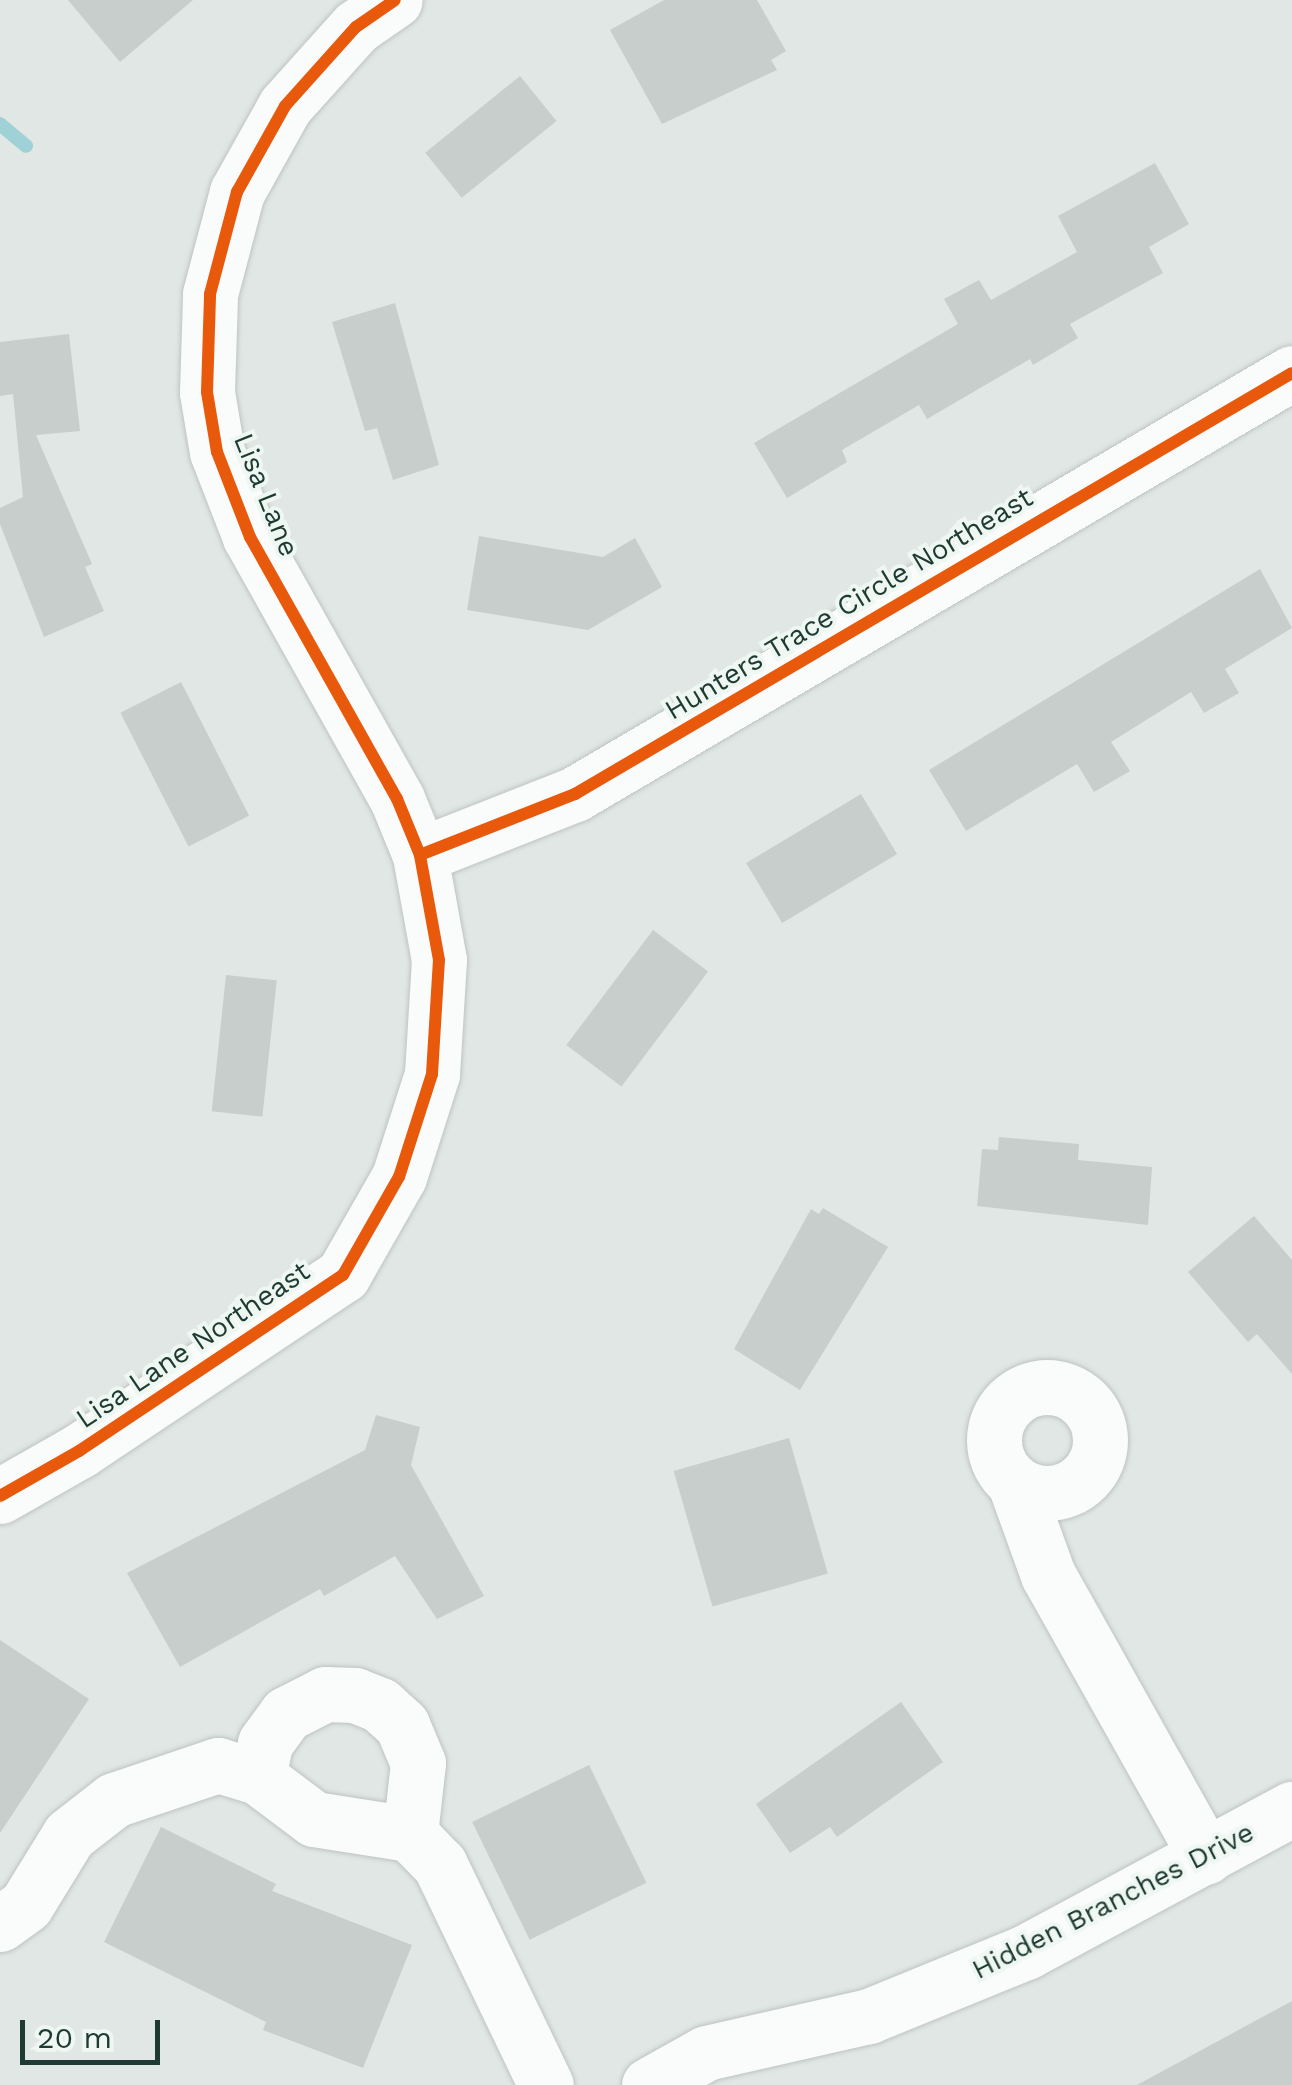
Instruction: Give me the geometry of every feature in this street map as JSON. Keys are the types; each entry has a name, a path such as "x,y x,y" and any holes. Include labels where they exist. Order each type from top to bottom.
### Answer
{"street":[{"name":"Lisa Lane","path":"395,0 356,27 285,106 238,192 210,294 207,392 217,452 250,537 398,799 420,855"},
{"name":"Hunters Trace Circle Northeast","path":"420,855 576,794 1292,374"},
{"name":"Lisa Lane Northeast","path":"0,1496 79,1451 343,1275 399,1176 432,1074 439,960 420,855"},
{"path":"1014,1484 1048,1575 1206,1857"},
{"path":"258,1776 265,1744 286,1714 325,1694 356,1695 380,1705 402,1725 418,1762 410,1834"},
{"path":"0,1924 26,1905 69,1835 114,1800 218,1765 258,1776 314,1819 410,1834 440,1865 546,2085"},
{"name":"Hidden Branches Drive","path":"649,2085 706,2053 868,2016 1026,1952 1292,1808"}],"building":[{"path":"68,0 193,0 120,62"},
{"path":"664,0 757,0 786,51 771,60 777,70 662,124 610,30"},
{"path":"520,76 557,121 462,198 425,153"},
{"path":"1155,163 1189,224 1149,247 1163,273 1070,324 1078,338 1033,365 1030,359 927,419 919,405 842,450 847,462 787,498 754,443 958,324 944,299 979,280 991,300 1077,252 1058,216"},
{"path":"395,303 439,465 393,480 377,428 365,431 332,322"},
{"path":"69,334 80,431 36,435 92,564 85,567 104,611 44,637 0,524 0,508 23,497 13,394 0,396 0,342"},
{"path":"479,536 603,557 635,538 662,587 588,630 467,610"},
{"path":"1260,569 1292,628 1225,669 1239,693 1204,713 1191,692 1111,742 1130,771 1094,792 1077,764 966,831 929,770"},
{"path":"181,682 249,816 189,847 120,713"},
{"path":"861,794 897,854 782,923 746,863"},
{"path":"653,930 708,972 621,1087 566,1045"},
{"path":"226,975 277,980 262,1117 212,1111"},
{"path":"999,1137 1079,1144 1078,1160 1152,1167 1148,1225 977,1206 982,1149 998,1150"},
{"path":"823,1208 888,1247 800,1390 734,1349 811,1209 819,1214"},
{"path":"1254,1216 1292,1260 1292,1374 1257,1334 1248,1342 1188,1272"},
{"path":"376,1415 420,1427 411,1465 484,1596 437,1619 395,1556 324,1596 320,1589 180,1667 127,1573 365,1450"},
{"path":"789,1438 828,1574 713,1607 674,1471"},
{"path":"0,1640 89,1699 0,1833"},
{"path":"901,1702 943,1762 837,1837 830,1827 790,1853 756,1804"},
{"path":"589,1765 646,1883 530,1940 472,1822"},
{"path":"161,1827 276,1884 272,1891 412,1945 363,2068 263,2030 266,2022 104,1942"},
{"path":"1292,2001 1292,2085 1137,2085"}],"waterway":[{"path":"0,124 26,146"}],"cycle path":[{"path":"0,1496 79,1451 343,1275 399,1177 432,1074 439,960 420,855 397,799 250,537 217,452 207,392 210,294 237,192 285,106 356,27 395,0"},
{"path":"420,855 575,794 1292,373"}]}
